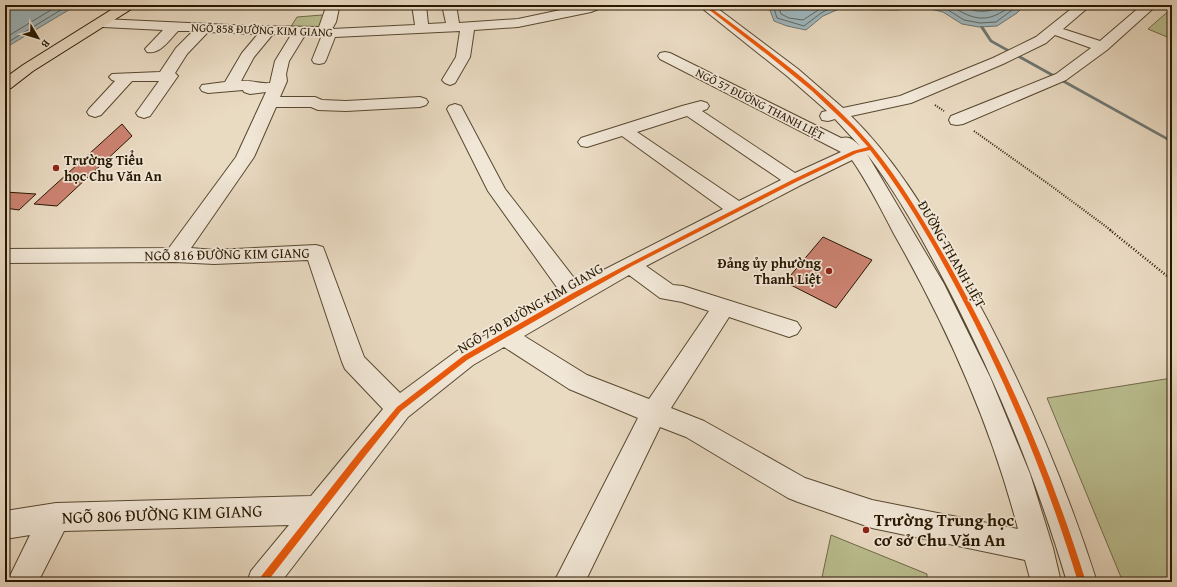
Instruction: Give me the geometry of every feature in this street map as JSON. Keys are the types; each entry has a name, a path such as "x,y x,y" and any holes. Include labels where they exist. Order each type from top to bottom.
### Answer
{"main road":[{"path":"5,85 28,68 103,23 128,5"}],"street":[{"path":"319,60 332,8 327,7 328,5"},
{"path":"419,5 422,29"},
{"path":"449,5 460,27 463,57 450,80"},
{"name":"NGÕ 858 ĐƯỜNG KIM GIANG","path":"103,23 327,32 422,29 518,23 586,9 596,5"},
{"name":"ĐƯỜNG THANH LIỆT","path":"698,5 786,68 833,115 863,150 930,236 991,350 1032,438 1069,539 1082,582"},
{"path":"833,115 905,100 998,61 1041,40 1084,5"},
{"path":"957,120 1056,80 1102,48 1150,6"},
{"path":"152,49 175,26"},
{"path":"165,76 181,51 204,28"},
{"path":"232,83 247,56 269,30"},
{"path":"1053,30 1102,48"},
{"path":"175,255 245,157 279,81 278,69 285,54 300,31"},
{"name":"NGÕ 57 ĐƯỜNG THANH LIỆT","path":"665,56 863,150"},
{"path":"95,112 122,77 170,76 144,113"},
{"path":"208,88 251,85 250,89 273,95 315,102 318,105 346,106 420,102"},
{"path":"234,99 273,95"},
{"path":"587,142 705,104"},
{"path":"455,109 497,191 575,295"},
{"path":"688,109 794,182"},
{"path":"624,130 738,210"},
{"path":"863,150 932,280 988,399 1016,474 1038,548 1046,582"},
{"name":"NGÕ 750 ĐƯỜNG KIM GIANG","path":"262,582 399,409 465,358 575,295 630,266 794,182 863,150"},
{"name":"NGÕ 816 ĐƯỜNG KIM GIANG","path":"5,256 175,255 214,257 316,252 354,362 399,409"},
{"path":"630,266 668,292 683,294 789,328"},
{"path":"569,582 654,412 724,307"},
{"path":"504,335 578,382 695,429 798,489 872,514 1038,548"},
{"name":"NGÕ 806 ĐƯỜNG KIM GIANG","path":"5,525 56,517 318,510"},
{"path":"22,582 56,517"}],"path":[{"path":"920,95 1022,164 1096,218 1172,280"}],"green space":[{"path":"1172,8 1172,39 1148,29"},
{"path":"322,15 325,21 323,28 290,28 297,17"},
{"path":"1172,378 1172,582 1123,582 1047,398"},
{"path":"831,535 927,574 927,582 821,582"}],"water":[{"path":"19,5 77,5 5,48 5,13"},
{"path":"768,5 1025,5 1017,13 997,26 979,27 962,24 943,12 922,7 896,10 839,9 823,16 806,30 787,26 774,21"}],"building":[{"path":"122,124 132,136 57,206 34,204"},
{"path":"5,192 36,194 19,210 5,208"},
{"name":"Đảng ủy phường Thanh Liệt","path":"823,237 872,260 836,308 785,282"}],"waterway":[{"path":"982,27 991,41 1172,142"}],"cycle path":[{"path":"705,5 814,90 871,148 904,193 951,273 1008,385 1056,502 1082,582"},
{"path":"262,582 399,409 465,358 630,265 794,181 855,152 871,148"}],"place":[{"name":"Trường Tiểu học Chu Văn An","path":"56,168"},
{"name":"Đảng ủy phường Thanh Liệt","path":"829,271"},
{"name":"Trường Trung học cơ sở Chu Văn An","path":"866,530"}]}
